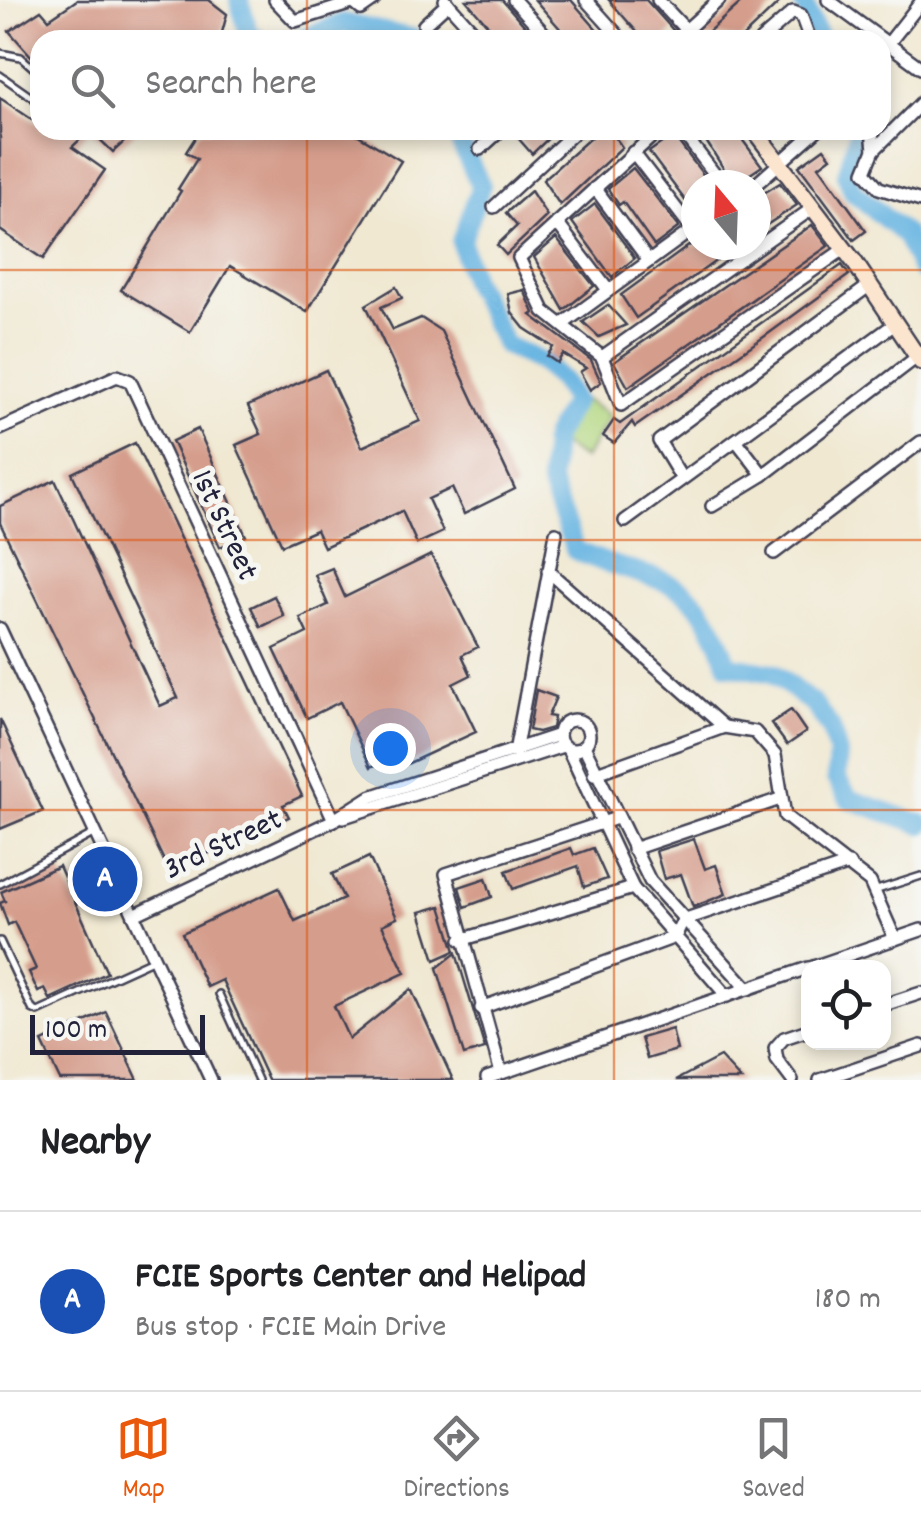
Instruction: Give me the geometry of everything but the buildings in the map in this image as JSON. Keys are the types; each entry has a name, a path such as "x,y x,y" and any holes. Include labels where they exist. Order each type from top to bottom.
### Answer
{"street":[{"path":"274,0 295,21 374,0"},
{"path":"514,0 541,30"},
{"path":"586,0 613,30"},
{"path":"658,0 686,30 719,0"},
{"path":"828,0 863,30"},
{"path":"424,25 447,1 472,30"},
{"path":"891,41 921,2"},
{"path":"772,30 793,12 801,15 806,30"},
{"path":"891,52 921,68"},
{"path":"891,133 921,103"},
{"path":"480,150 490,140"},
{"path":"494,206 561,140"},
{"path":"647,140 519,260 544,311 564,323 602,357 624,406 844,249"},
{"path":"689,140 712,170"},
{"path":"712,506 763,474 919,359 870,285 762,140"},
{"path":"771,173 807,140"},
{"path":"873,140 874,150"},
{"path":"884,140 874,150 865,172 879,188 919,201"},
{"path":"634,152 681,212"},
{"path":"595,188 649,261"},
{"path":"602,357 813,208"},
{"path":"557,222 608,290"},
{"path":"564,323 681,238"},
{"path":"682,479 659,441 870,285"},
{"path":"625,521 896,323"},
{"name":"1st Street","path":"0,429 118,376 130,381 334,820"},
{"path":"736,440 763,474"},
{"path":"774,553 921,442"},
{"path":"516,755 556,533"},
{"path":"548,571 724,727 762,736 775,755 780,799 792,826 850,864 877,890 895,939"},
{"path":"0,629 211,1080"},
{"path":"727,996 633,888 563,744 563,724 577,720 589,734 584,746 594,774 650,881 748,989"},
{"path":"594,774 724,727"},
{"path":"563,744 584,746"},
{"name":"3rd Street","path":"134,915 334,820 516,755 563,744"},
{"path":"633,848 780,799"},
{"path":"501,1073 445,877 448,872 617,818"},
{"path":"481,1008 675,937 683,920 850,864"},
{"path":"462,940 633,888"},
{"path":"833,960 921,930"},
{"path":"487,1078 801,971"},
{"path":"891,1003 921,993"},
{"path":"792,1080 775,1054 784,1038 801,1032"},
{"path":"820,1080 921,1046"}],"lane":[{"path":"0,53 21,57 30,65"},
{"path":"0,75 30,96"},
{"path":"0,884 96,833"},
{"path":"877,890 921,876"},
{"path":"0,941 32,1008 38,1012 155,959"},
{"path":"219,994 258,1080"}],"green space":[{"path":"584,400 610,416 584,459 558,443"}],"waterway":[{"path":"239,0 248,30"},
{"path":"802,0 816,30"},
{"path":"325,30 343,23 375,30"},
{"path":"459,140 481,186 461,242 472,280 505,345 540,362 562,381 574,401 553,437 550,483 575,550 649,576 686,594 702,609 728,665 773,673 814,705 831,728 838,754 836,778 849,799 921,824"},
{"path":"856,140 847,176 853,191 905,235 921,270"}],"place":[{"name":"FCIE Sports Center and Helipad","path":"105,879"}]}
